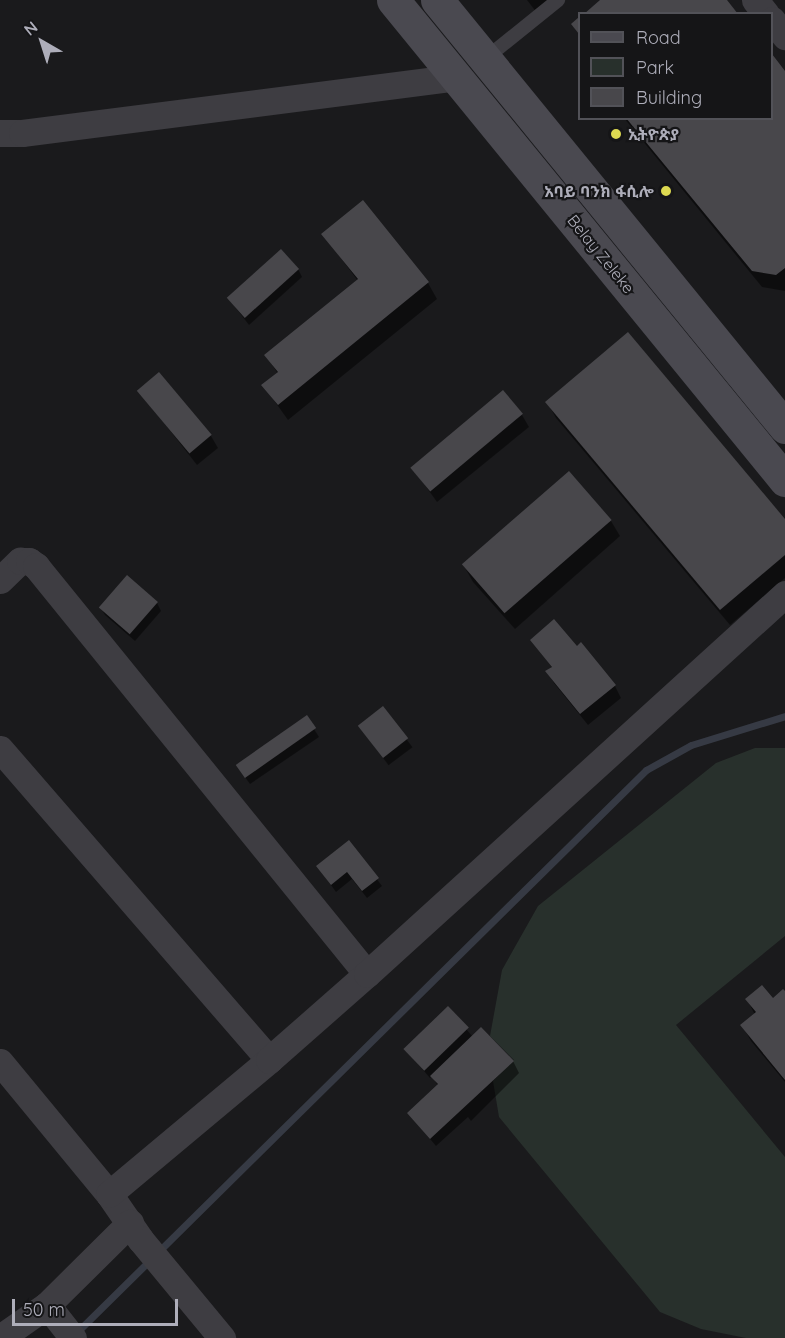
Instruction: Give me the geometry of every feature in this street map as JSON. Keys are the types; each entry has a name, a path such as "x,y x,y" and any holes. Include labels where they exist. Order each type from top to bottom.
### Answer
{"street":[{"name":"Belay Zeleke","path":"393,0 785,480"},
{"name":"Belay Zeleke","path":"437,0 785,427"},
{"path":"755,0 764,12"},
{"path":"773,22 785,36"},
{"path":"0,133 22,133 457,77 485,59"},
{"path":"0,580 20,561 29,561 36,566 368,974"},
{"path":"109,1194 368,974 785,594"},
{"path":"0,749 269,1060"},
{"path":"0,1062 109,1194 135,1231 222,1338"},
{"path":"0,1338 47,1305 135,1231"},
{"path":"47,1305 74,1338"}],"lane":[{"path":"485,59 558,0"}],"green space":[{"path":"755,748 785,748 785,936 676,1025 785,1157 785,1338 746,1338 701,1329 660,1312 499,1117 493,1081 514,1060 490,1036 502,970 538,906 716,763"}],"building":[{"path":"600,0 727,0 736,12 586,12"},
{"path":"578,18 578,33 571,24"},
{"path":"773,55 785,71 785,268 776,275 752,271 628,120 773,120"},
{"path":"363,200 429,282 278,405 261,385 278,372 264,355 358,279 321,234"},
{"path":"281,249 299,269 245,318 227,298"},
{"path":"628,332 785,519 785,555 720,610 545,402"},
{"path":"159,372 212,435 189,453 137,391"},
{"path":"503,390 523,414 430,492 410,468"},
{"path":"569,471 612,520 504,613 462,564"},
{"path":"127,575 158,602 130,634 99,607"},
{"path":"554,619 577,646 581,642 616,685 580,714 545,671 552,667 530,640"},
{"path":"383,706 408,738 383,758 358,726"},
{"path":"307,715 316,728 245,778 236,765"},
{"path":"349,840 379,878 362,891 347,872 331,885 316,866"},
{"path":"762,985 773,998 783,989 785,991 785,1080 740,1025 756,1012 745,999"},
{"path":"448,1006 469,1028 424,1071 403,1049"},
{"path":"481,1027 514,1061 430,1139 407,1113 438,1084 430,1076"}],"waterway":[{"path":"158,1252 646,770 691,745 785,716"},
{"path":"77,1332 150,1260"}],"place":[{"name":"ኢትዮጵያ","path":"616,134"},
{"name":"አባይ ባንክ ፋሲሎ","path":"666,191"}]}
